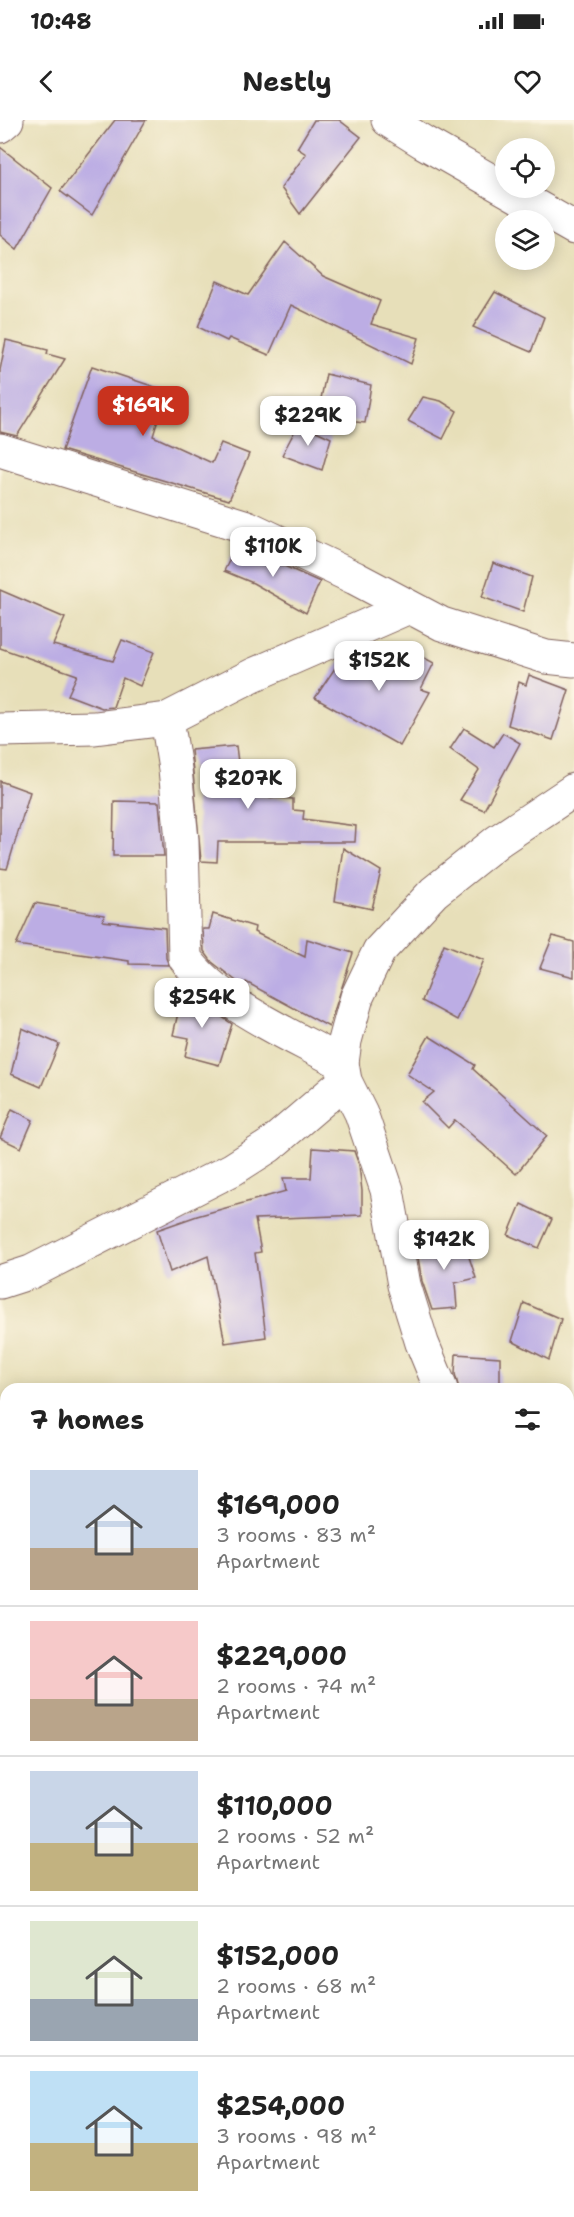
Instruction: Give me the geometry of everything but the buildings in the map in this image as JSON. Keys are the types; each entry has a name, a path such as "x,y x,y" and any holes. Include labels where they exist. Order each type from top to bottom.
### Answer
{"street":[{"path":"0,126 7,120"},
{"path":"388,120 574,228"},
{"path":"0,450 247,527 355,578 442,624 546,657 574,660"},
{"path":"0,730 95,728 167,719 253,675 409,607"},
{"path":"167,719 182,840 185,958 195,972 246,1011 344,1072"},
{"path":"439,1383 422,1343 404,1285 387,1190 361,1113 344,1072 345,1041 357,997 379,951 434,892 498,841 574,790"},
{"path":"0,1282 31,1272 233,1169 269,1146 344,1072"}]}
